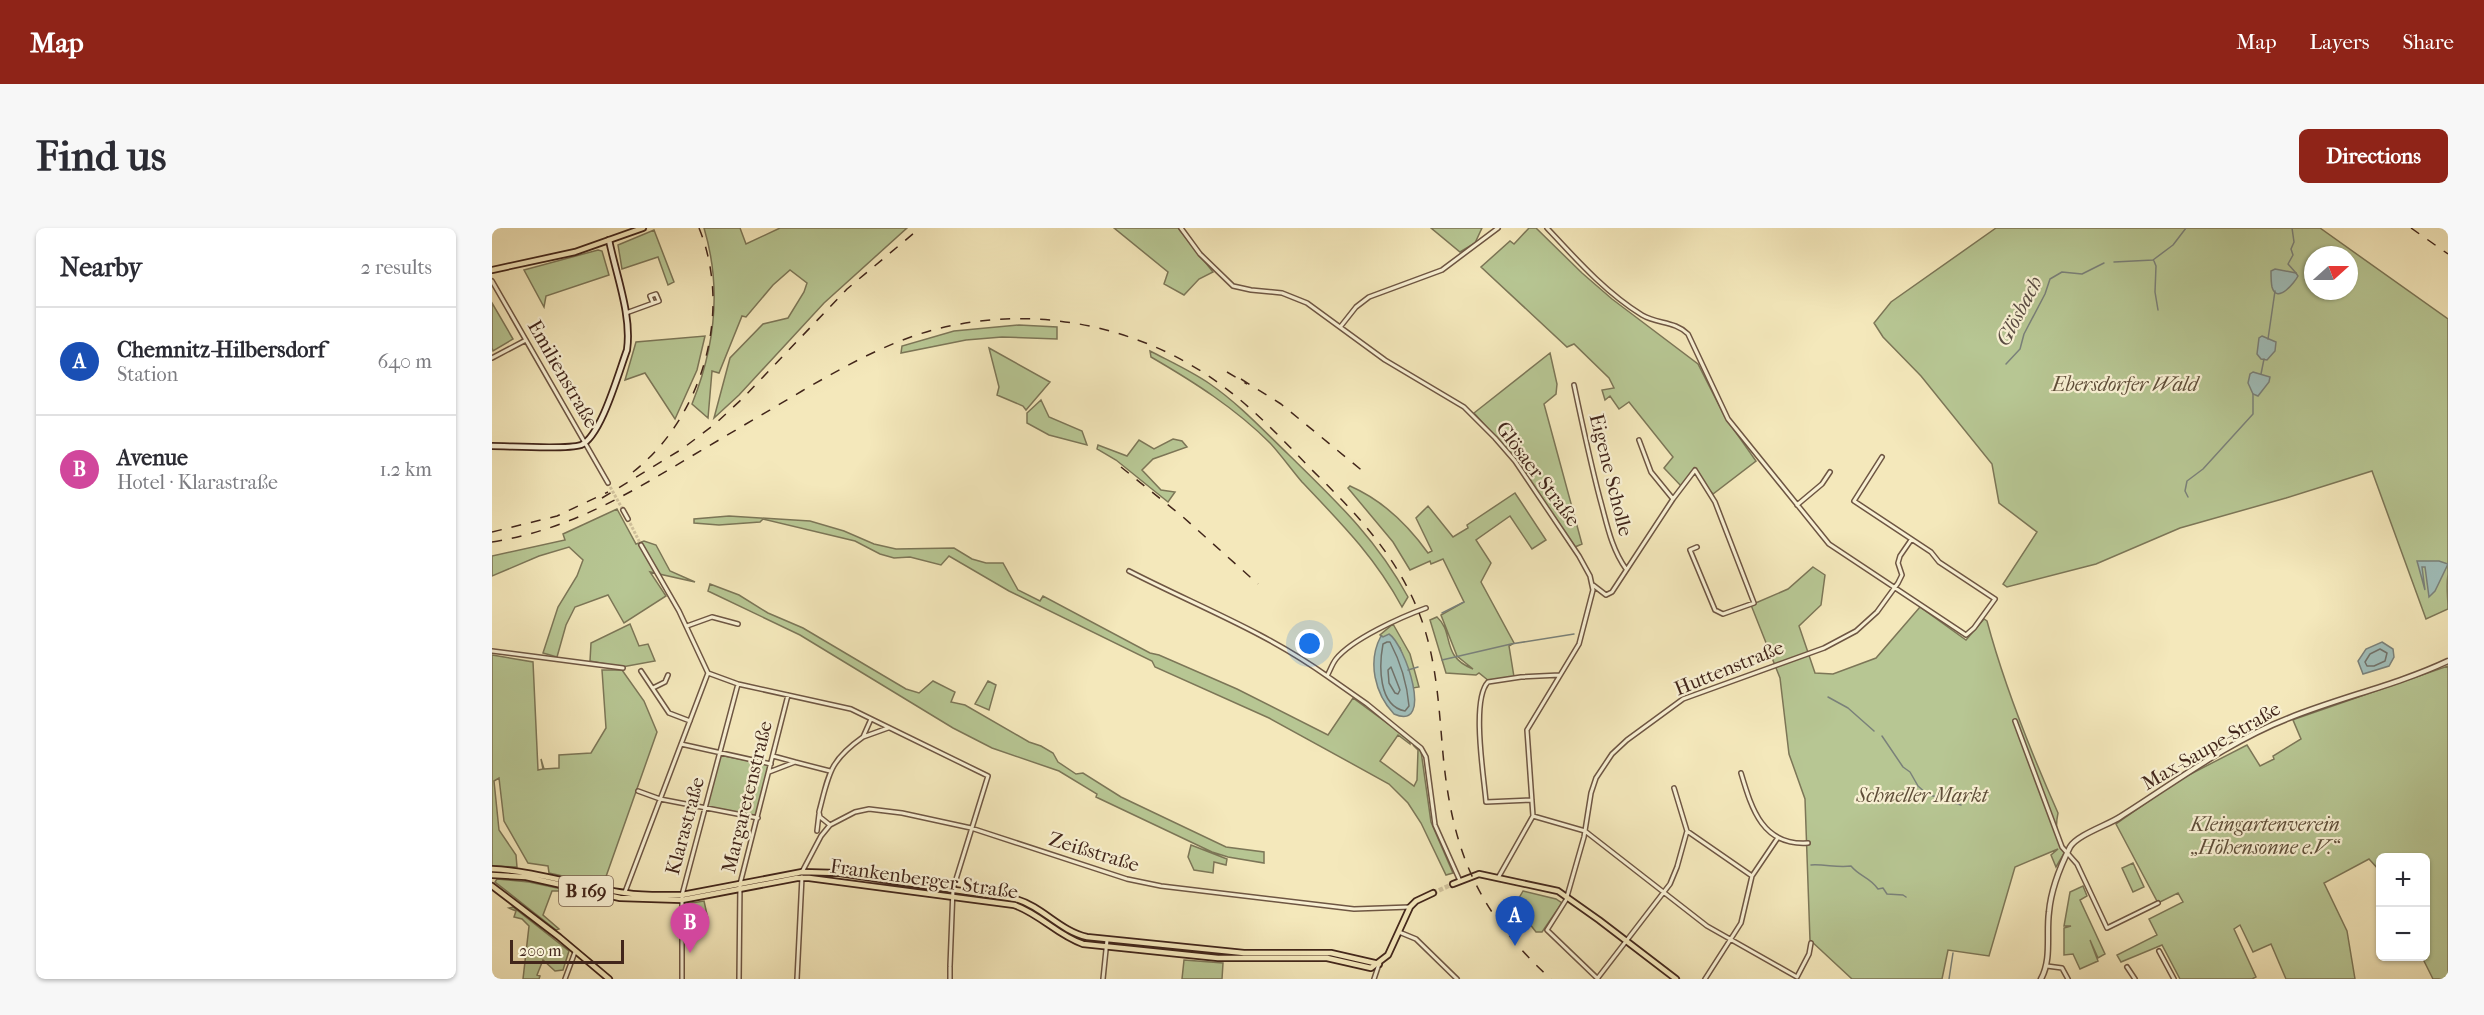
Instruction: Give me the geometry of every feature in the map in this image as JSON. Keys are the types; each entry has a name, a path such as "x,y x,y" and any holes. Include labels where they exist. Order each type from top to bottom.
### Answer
{"main road":[{"path":"492,270 575,252 643,228"},
{"path":"492,446 576,446 585,442 597,427 627,350 626,313 609,240"},
{"name":"Frankenberger Straße","path":"492,869 526,872 624,893 682,897"},
{"name":"Frankenberger Straße","path":"492,875 526,877 620,898 682,897 802,875 838,873 1026,902 1077,935 1244,953 1331,953 1379,964"},
{"path":"1453,884 1477,874 1555,891 1566,896 1676,979"},
{"name":"Frankenberger Straße","path":"802,875 1005,903 1024,908 1074,941 1106,947 1218,958 1327,958 1369,968 1379,964"},
{"path":"492,886 609,979"},
{"path":"1379,964 1388,955 1410,907 1416,901 1433,893"}],"street":[{"name":"Glösaer Straße","path":"1180,228 1200,254 1233,286 1292,296 1341,326 1385,360 1453,400 1476,418 1505,450 1530,483 1582,560 1593,585"},
{"path":"1341,326 1356,307 1369,297 1442,270 1498,228"},
{"path":"1546,228 1590,272 1636,310 1647,318 1680,328 1688,334 1728,419 1829,544 1966,635 1974,628 1995,599 1854,501 1882,457"},
{"name":"Emilienstraße","path":"492,280 608,483"},
{"path":"626,313 653,303"},
{"path":"492,358 525,340"},
{"name":"Eigene Scholle","path":"1574,385 1611,542 1626,569"},
{"path":"1639,440 1651,472 1673,498"},
{"path":"1498,878 1533,816 1527,730 1579,644 1593,585 1609,595 1692,471 1697,471 1720,513 1754,603 1723,614 1715,609 1690,550 1697,547"},
{"path":"1797,505 1822,484 1830,472"},
{"path":"623,510 628,519"},
{"path":"1894,588 1902,574 1898,563 1900,556 1911,540"},
{"path":"624,893 708,673 687,626 641,545"},
{"path":"1129,571 1245,625 1284,647 1367,704 1421,748 1426,757 1435,825 1460,881"},
{"name":"Huttenstraße","path":"1598,979 1546,930 1564,904 1578,863 1588,803 1596,778 1606,762 1627,740 1683,699 1844,639 1877,612 1894,588"},
{"path":"1327,676 1335,659 1348,650 1395,621 1426,608"},
{"path":"687,626 712,617 738,624"},
{"path":"492,651 623,668"},
{"name":"Max-Saupe-Straße","path":"2041,979 2047,966 2049,910 2059,872 2071,845 2078,839 2109,823 2188,772 2274,724 2448,661"},
{"path":"641,671 669,713 690,721"},
{"path":"708,673 738,684 851,710 988,776 952,889 950,979"},
{"path":"653,688 665,682 668,675"},
{"path":"1532,800 1486,802 1479,727 1483,694 1488,682 1531,676 1560,675"},
{"name":"Klarastraße","path":"682,979 682,897 738,684"},
{"name":"Margaretenstraße","path":"739,979 740,886 788,695"},
{"path":"863,737 871,719"},
{"path":"2015,721 2062,847 2077,864 2107,928 2158,903"},
{"path":"817,831 819,812 830,771 836,760 863,737 889,728"},
{"path":"681,744 771,764"},
{"path":"773,756 830,771"},
{"path":"769,772 795,762"},
{"path":"1741,773 1749,801 1760,820 1777,839 1791,844 1808,843"},
{"path":"1598,979 1663,893 1676,872 1687,831 1674,788"},
{"path":"638,791 660,799 758,818"},
{"name":"Zeißstraße","path":"830,825 855,812 869,809 902,813 971,828 1127,879 1161,886 1352,909 1410,907"},
{"path":"797,979 802,875 821,837 830,825 820,817 819,812"},
{"path":"1533,816 1585,831 1663,893 1731,941 1797,978 1809,954 1811,943"},
{"path":"1687,831 1752,876"},
{"path":"1705,979 1741,924 1752,876 1777,839"},
{"path":"1398,932 1416,939 1457,979"},
{"path":"1103,979 1107,940"},
{"path":"565,979 575,950"},
{"path":"2159,951 2174,979"},
{"path":"1374,979 1379,964"},
{"path":"2047,966 2062,968 2068,979"},
{"path":"2127,967 2135,979"}],"green space":[{"path":"704,228 740,228 746,244 780,228 907,228 824,303 739,395 714,418 730,358 763,324 788,318 807,283 790,270 773,285 746,317 742,316 719,373 712,371 708,418 692,404 706,361 713,317 713,273"},
{"path":"1114,228 1178,228 1213,272 1199,279 1184,295 1164,284 1168,272"},
{"path":"1431,228 1482,228 1475,243 1460,252"},
{"path":"1529,228 1536,228 1612,299 1698,364 1725,417 1756,461 1713,494 1695,474 1692,474 1681,486 1664,468 1673,457 1629,402 1619,409 1610,396 1605,400 1602,390 1614,388 1609,378 1574,344 1567,347 1481,267 1510,241 1514,244"},
{"name":"Ebersdorfer Wald","path":"1996,228 2320,228 2345,246 2304,246 2304,300 2358,300 2358,255 2448,319 2448,609 2426,619 2372,471 2180,528 2096,564 2007,587 2003,584 2037,532 1999,503 1992,464 1921,376 1883,337 1874,323 1891,302"},
{"path":"654,230 674,282 668,285 658,257 622,269 618,245"},
{"path":"598,250 602,251 609,275 546,296 544,307 524,270"},
{"path":"492,303 513,339 493,351 492,348"},
{"path":"1019,325 1057,327 1057,339 1002,337 966,340 901,353 902,346 954,331"},
{"path":"705,336 697,370 675,419 645,373 625,380 636,342"},
{"path":"989,348 1050,382 1026,410 1023,406 997,395 999,387"},
{"path":"1150,351 1196,375 1221,392 1322,487 1354,521 1396,576 1408,597 1402,607 1369,556 1270,443 1214,396 1151,357"},
{"path":"1550,353 1557,384 1556,394 1544,404 1582,544 1575,547 1517,461 1474,413"},
{"path":"1041,400 1049,417 1082,431 1087,445 1049,435 1027,423 1027,413"},
{"path":"1173,439 1182,441 1187,447 1153,459 1142,470 1161,490 1175,492 1168,502 1116,460 1097,449 1098,445 1127,456 1139,440 1154,449"},
{"path":"1350,486 1373,498 1394,514 1428,553 1432,551 1416,518 1428,506 1453,537 1515,493 1546,540 1532,549 1510,516 1476,540 1491,563 1481,582 1514,643 1509,646 1514,677 1489,681 1479,673 1476,675 1446,673 1430,620 1437,617 1446,630 1456,658 1473,669 1457,656 1441,615 1464,602 1443,559 1431,564 1430,561 1410,570 1393,542 1348,488"},
{"path":"617,509 636,544 644,541 656,545 670,571 695,582 650,572 666,596 624,623 608,595 575,607 566,625 557,657 543,653 558,607 577,576 583,560 569,547 539,556 492,576 492,556 565,540 563,534"},
{"path":"729,516 810,521 844,531 874,544 896,549 954,548 972,559 986,563 1003,563 1018,590 1040,601 1043,596 1150,653 1237,689 1328,735 1353,698 1410,740 1410,744 1398,735 1380,761 1414,786 1417,780 1418,750 1413,745 1421,751 1431,822 1453,873 1446,875 1421,823 1408,803 1389,784 1269,718 1155,667 1152,661 1009,591 949,556 941,565 910,557 894,558 880,554 855,541 763,519 760,522 719,525 694,523 694,519"},
{"name":"Schneller Markt","path":"1813,567 1825,575 1821,605 1799,626 1815,673 1833,674 1876,658 1920,607 1966,640 1984,619 1987,621 2019,718 2058,813 2057,833 2066,850 2056,867 2051,855 2058,849 2015,867 1989,956 1948,950 1942,979 1852,979 1810,940 1805,799 1789,754 1780,678 1751,605 1788,589"},
{"path":"710,584 739,595 768,613 803,628 906,689 919,693 933,681 955,692 951,702 965,705 1029,742 1041,746 1053,753 1058,762 1076,774 1083,773 1121,797 1226,847 1264,852 1264,863 1212,852 1096,797 1097,794 1059,771 992,748 953,728 800,635 708,591"},
{"path":"630,624 639,646 648,644 655,661 622,667 590,661 591,643"},
{"path":"1393,624 1410,654 1419,687 1413,688 1400,648 1380,635"},
{"path":"492,655 533,662 538,770 543,769 541,759 544,769 559,768 559,755 591,753 606,728 602,670 622,670 644,701 657,732 603,885 549,873 548,866 528,863 504,821 499,778 494,781 499,830 516,855 517,867 492,866"},
{"name":"Kleingartenverein „Höhensonne e.V.“","path":"2448,666 2448,979 2433,979 2424,961 2430,961 2430,853 2376,853 2376,867 2369,859 2324,883 2347,931 2355,979 2286,979 2271,944 2253,952 2240,925 2234,929 2256,977 2252,979 2180,979 2162,945 2121,962 2117,955 2157,935 2149,919 2183,902 2178,893 2158,903 2116,824 2179,780 2247,745 2260,766 2274,759 2273,756 2301,739 2293,720"},
{"path":"988,681 996,685 989,710 975,704"},
{"path":"719,755 770,765 757,817 707,807"},
{"path":"1191,845 1227,859 1226,865 1214,862 1213,873 1194,870 1188,857"},
{"path":"2133,863 2144,887 2133,892 2122,868"},
{"path":"497,879 529,882 571,891 552,891 543,915 559,929 556,930 495,882"},
{"path":"2083,886 2087,896 2080,900 2105,954 2098,958 2090,940 2098,961 2080,969 2073,954 2064,955 2064,928 2071,926 2064,926 2070,892"},
{"path":"1523,891 1556,899 1562,903 1542,932 1536,932 1515,905"},
{"path":"704,901 708,919 686,920 685,904"},
{"path":"513,907 569,951 563,970 555,971 543,960 537,975 540,976 539,979 523,979 529,926 522,919 514,917 516,911 509,908"},
{"path":"1184,960 1223,963 1222,979 1182,979"}],"water":[{"path":"2275,269 2296,273 2298,276 2290,287 2278,294 2272,287 2271,271"},
{"path":"2262,336 2276,342 2275,351 2267,360 2261,359 2257,354 2259,338"},
{"path":"2253,372 2270,377 2269,382 2258,396 2253,394 2248,383 2250,374"},
{"path":"2417,561 2439,561 2448,564 2435,591 2429,597 2425,567 2422,567 2425,590"},
{"path":"1389,634 1402,653 1413,685 1415,699 1413,710 1406,716 1394,714 1387,706 1375,677 1374,656 1377,646 1381,636"},
{"path":"2382,642 2393,649 2394,657 2389,666 2363,674 2358,661 2366,649"}],"waterway":[{"name":"Glösbach","path":"2114,262 2153,260 2173,245 2186,228"},
{"path":"2292,228 2293,255 2288,264 2296,273"},
{"path":"2154,261 2158,310"},
{"name":"Glösbach","path":"2006,364 2020,349 2024,334 2045,294 2050,279 2062,272 2082,274 2104,263"},
{"path":"2268,339 2275,291"},
{"path":"2261,374 2264,359"},
{"path":"2188,497 2185,491 2187,481 2203,469 2253,414 2253,394"},
{"path":"1442,613 1464,602"},
{"path":"1442,660 1511,644 1574,634"},
{"path":"1408,670 1418,667"},
{"path":"1828,697 1848,708 1874,731"},
{"path":"1882,736 1903,767 1910,772 1918,786 1927,794 1961,805"},
{"path":"1811,865 1851,866 1878,889 1883,888 1887,894 1906,897"},
{"path":"1949,979 1953,953"}],"tunnel":[{"path":"608,483 623,510"},
{"path":"628,519 641,545"},
{"path":"1433,893 1453,884"}],"railway":[{"path":"633,472 657,449 678,422 694,393 705,360 712,327 713,293 709,260 699,228"},
{"path":"602,498 682,449 715,424 743,398 847,289 920,228"},
{"path":"2411,228 2448,254"},
{"path":"492,542 519,537 593,511 878,350 939,329 995,320 1030,319 1064,322 1099,328 1164,351 1224,387 1270,427 1361,521 1390,558 1413,599 1427,637 1437,687 1447,789 1453,821 1462,850 1487,904 1505,930 1551,979"},
{"path":"1227,372 1247,384"},
{"path":"1241,379 1281,404 1365,473"},
{"path":"1121,467 1183,517 1258,584"},
{"path":"492,532 557,516 608,492"}],"place":[{"name":"Chemnitz-Hilbersdorf","path":"1515,946"},
{"name":"Avenue","path":"690,953"}]}
